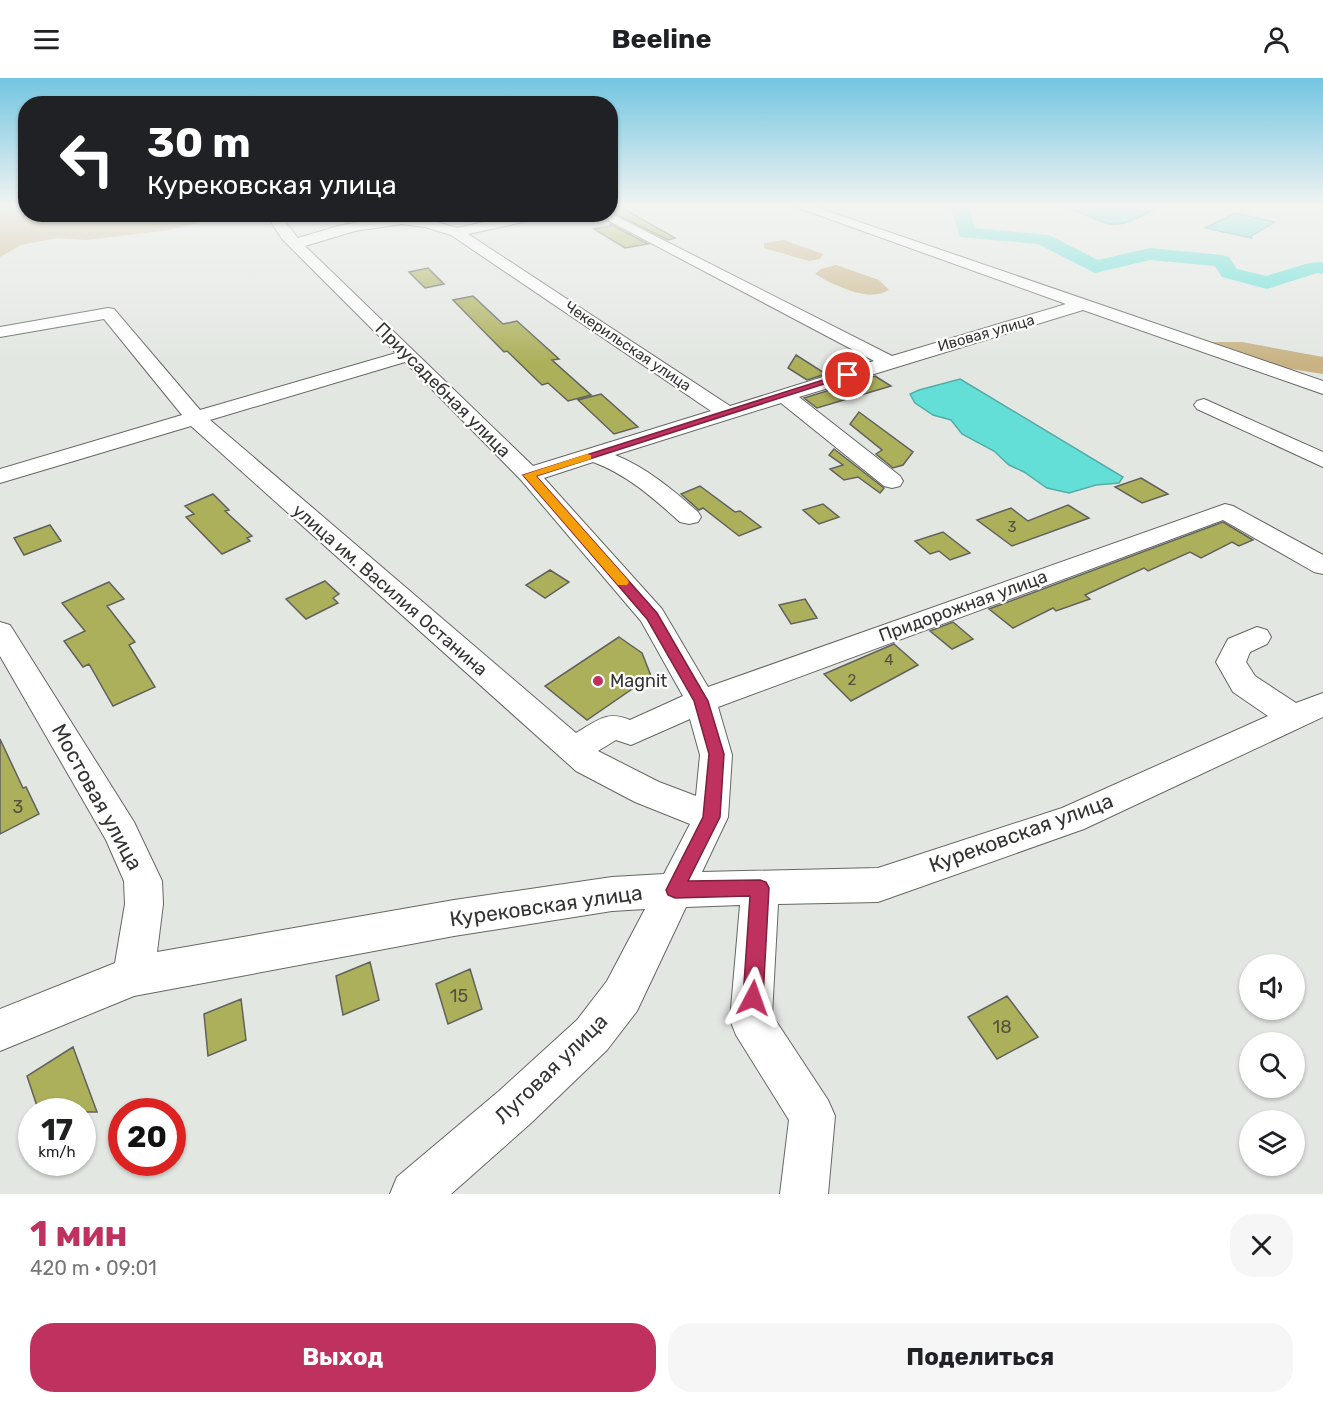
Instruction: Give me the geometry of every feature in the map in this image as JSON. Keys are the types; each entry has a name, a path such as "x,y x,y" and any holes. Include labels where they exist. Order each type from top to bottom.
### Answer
{"street":[{"name":"Приусадебная улица","path":"310,258 529,475 652,616 701,701 716,754 711,817 675,890"},
{"name":"Чекерильская улица","path":"495,258 727,413"},
{"path":"688,258 891,362"},
{"path":"948,258 1323,388"},
{"name":"Ивовая улица","path":"529,475 1082,305"},
{"name":"улица им. Василия Останина","path":"0,332 108,313 196,419 588,762 647,792 711,817"},
{"path":"0,476 196,419 288,389 407,356"},
{"path":"784,395 891,481"},
{"path":"1204,405 1323,460"},
{"path":"594,455 621,464 644,477 689,517"},
{"name":"Придорожная улица","path":"574,750 614,726 631,733 701,701 1225,511 1323,567"},
{"name":"Мостовая улица","path":"0,632 121,833 143,881 144,904 132,976"},
{"path":"1257,637 1238,646 1231,662 1244,684 1308,711"},
{"name":"Курековская улица","path":"0,1030 132,976 477,915 612,894 675,890 878,885 1072,819 1308,711"},
{"path":"760,888 752,1020 812,1116 804,1194"},
{"name":"Луговая улица","path":"414,1194 515,1107 592,1035 622,996 675,890"}],"shaded area":[{"path":"799,258 821,258 820,259 809,261"},
{"path":"836,265 879,280 889,290 871,295 861,294 815,274 821,269"},
{"path":"1211,342 1242,342 1323,357 1323,374 1258,364"}],"water":[{"path":"960,379 1123,477 1119,483 1096,485 1069,493 1047,488 1009,465 994,451 962,434 951,420 933,415 915,403 910,394"}],"building":[{"path":"428,268 444,284 425,288 409,272"},
{"path":"473,296 503,324 517,321 559,359 552,360 591,395 568,401 548,383 542,385 507,351 504,352 453,300"},
{"path":"796,355 826,374 807,380 788,368"},
{"path":"875,376 891,386 817,408 804,398"},
{"path":"601,394 638,427 614,434 578,400"},
{"path":"859,412 913,452 903,465 893,468 876,454 882,450 850,424"},
{"path":"834,449 884,488 880,493 858,477 844,480 830,469 843,465 829,455"},
{"path":"1141,478 1168,494 1142,503 1115,487"},
{"path":"700,486 735,512 740,511 761,527 739,536 703,508 699,510 681,494"},
{"path":"213,494 229,510 225,511 252,536 247,538 250,541 222,554 186,517 194,514 185,506"},
{"path":"823,504 839,517 819,524 803,510"},
{"path":"1068,505 1089,518 1012,546 977,520 1011,508 1028,521"},
{"path":"1223,522 1253,540 1239,546 1232,542 1201,558 1190,552 1148,571 1144,568 1085,595 1090,599 1056,611 1053,608 1013,628 989,609"},
{"path":"50,525 61,541 24,555 14,538"},
{"path":"943,532 970,553 950,560 939,551 930,554 915,541"},
{"path":"550,570 569,582 545,598 526,585"},
{"path":"325,581 339,594 333,598 338,603 306,619 286,599"},
{"path":"109,582 124,599 107,606 135,642 129,645 155,687 113,706 89,664 83,667 64,641 85,631 62,603"},
{"path":"805,599 817,618 791,624 779,605"},
{"path":"953,622 973,639 952,649 930,631"},
{"name":"Magnit","path":"619,637 642,653 651,676 587,720 545,686"},
{"path":"894,644 918,665 851,701 824,674"},
{"path":"0,739 23,788 26,787 39,814 0,834"},
{"path":"370,962 379,1000 343,1015 336,976"},
{"path":"470,969 482,1009 448,1024 436,984"},
{"path":"1007,996 1038,1037 997,1059 968,1017"},
{"path":"241,999 246,1040 208,1056 204,1014"},
{"path":"73,1047 92,1098 34,1098 27,1076"}],"waterway":[{"path":"1078,258 1095,267 1133,258"},
{"path":"1192,258 1222,261 1229,273 1267,283 1316,267 1323,268"}],"slow traffic":[{"path":"587,457 529,475 622,582"}],"place":[{"name":"Magnit","path":"598,681"}],"route":[{"path":"753,998 760,888 675,890 711,817 716,754 701,701 652,616 529,475 848,375"}]}
